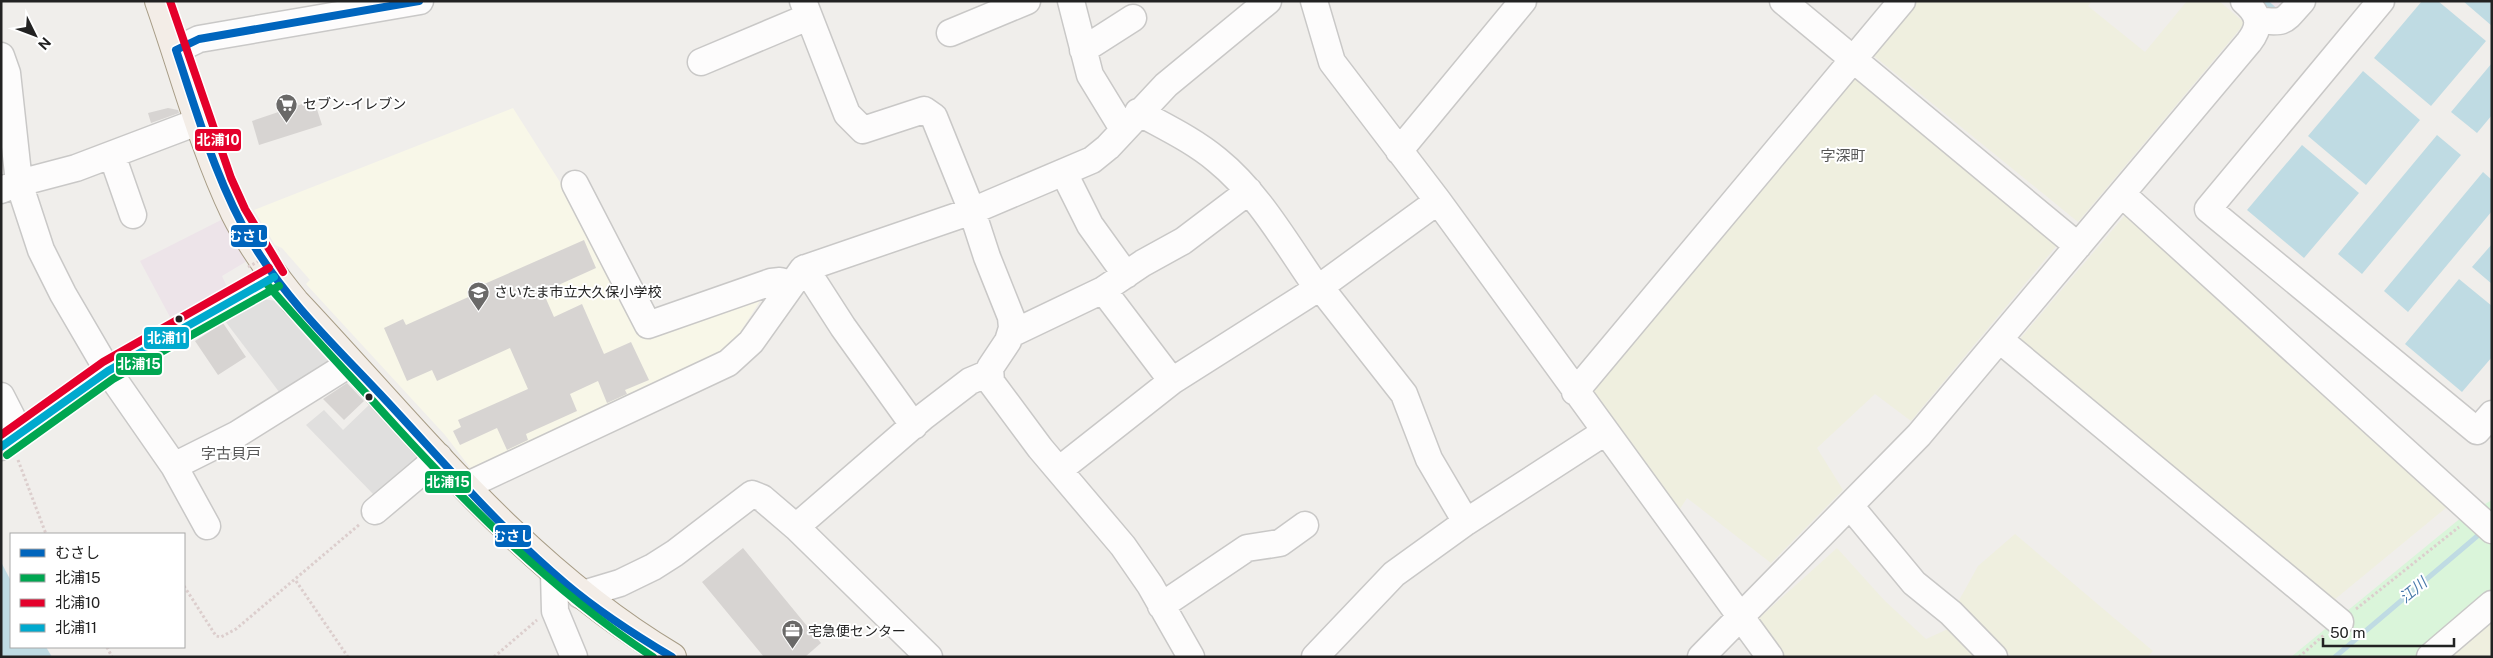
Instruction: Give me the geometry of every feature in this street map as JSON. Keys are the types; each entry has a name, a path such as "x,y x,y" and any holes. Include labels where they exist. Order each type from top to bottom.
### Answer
{"main road":[{"path":"159,1 200,121 236,214 274,277 466,486 554,573 580,595 672,657"}],"street":[{"path":"176,50 199,39 420,1"},
{"path":"950,33 1027,1"},
{"path":"1071,1 1092,79 1131,120 1198,146 1218,161 1249,191 1319,288 1404,394 1429,460 1466,522"},
{"path":"575,184 648,325 771,282 798,276 972,211 1064,173 1098,156 1166,85 1268,1"},
{"path":"1314,1 1332,62 1438,201 1770,657"},
{"path":"1399,151 1523,1"},
{"path":"1783,1 2078,246"},
{"path":"1576,392 1902,1"},
{"path":"2251,10 2280,22 2302,1"},
{"path":"2379,2 2208,209 2477,431 2492,414"},
{"path":"701,62 806,9 847,114 863,130 924,110 934,117 1010,312 1011,334 991,363 989,373 993,385 1059,470 1123,546 1192,657"},
{"path":"1701,657 1851,507 1919,435 2000,340 2249,42 2256,31 2251,10"},
{"path":"1083,50 1133,18"},
{"path":"1,56 8,73 10,186 63,294 108,371 174,466 206,526"},
{"path":"10,186 76,168 200,121"},
{"path":"112,155 133,215"},
{"path":"1064,173 1090,226 1126,275"},
{"path":"1011,334 1103,290 1183,241 1249,191"},
{"path":"2122,195 2482,521"},
{"path":"1059,470 1172,381 1319,288 1438,201"},
{"path":"798,276 848,335 914,426"},
{"path":"466,486 728,363 752,342 798,276"},
{"path":"1,396 12,444 108,371 274,277"},
{"path":"1103,290 1172,381"},
{"path":"2000,340 2340,622"},
{"path":"174,466 236,435 351,363"},
{"path":"796,527 970,380 989,373"},
{"path":"1315,657 1394,574 1466,522 1605,432"},
{"path":"375,511 439,457"},
{"path":"580,595 620,583 654,567 752,494 762,498 796,527 929,657"},
{"path":"1851,507 1914,583 1950,613 1994,657"},
{"path":"1161,606 1247,548 1280,543 1305,524"},
{"path":"554,573 555,611 574,657"},
{"path":"2430,657 2492,604"}],"path":[{"path":"248,267 279,250"},
{"path":"12,444 46,533"},
{"path":"185,588 216,636 220,637 236,629 296,581 375,511"},
{"path":"2299,657 2340,622 2482,521"},
{"path":"296,581 348,657"},
{"path":"494,657 543,615 555,611"}],"shaded area":[{"path":"2260,1 2312,1 2289,27"},
{"name":"さいたま市立大久保小学校","path":"513,108 586,223 637,335 769,287 725,356 472,470 445,435 306,284 310,280 282,248 275,245 254,210"},
{"path":"223,219 247,261 222,276 227,287 170,317 140,261"},
{"path":"262,299 277,301 338,366 286,401 225,321"},
{"path":"370,404 425,464 374,495 306,425 324,410 343,430"}],"green space":[{"path":"1911,1 2092,1 2088,6 2145,52 2187,1 2219,1 2245,23 2078,222 1869,52"},
{"path":"1855,75 2058,244 1911,421 1875,394 1817,448 1843,490 1771,563 1687,498 1678,512 1591,394"},
{"path":"2126,214 2447,507 2334,600 2019,340"},
{"path":"2492,500 2492,594 2418,657 2291,657 2462,517"},
{"path":"2015,534 2153,651 2147,657 2012,657 1957,604 1978,566"},
{"path":"1837,548 1884,600 1926,639 1948,629 1974,657 1784,657 1757,620"},
{"path":"2492,619 2492,657 2448,657"}],"water":[{"path":"2422,1 2438,1 2486,41 2431,106 2374,58"},
{"path":"2463,1 2492,1 2492,26"},
{"path":"2492,63 2492,115 2477,133 2451,112"},
{"path":"2363,71 2420,120 2366,185 2308,136"},
{"path":"2437,135 2461,155 2362,274 2338,254"},
{"path":"2302,145 2359,193 2304,258 2247,210"},
{"path":"2483,172 2492,180 2492,211 2408,312 2384,291"},
{"path":"2492,244 2492,284 2472,267"},
{"path":"2459,279 2492,306 2492,357 2462,392 2405,344"},
{"path":"1,562 10,579 10,648 47,648 52,657 1,657"}],"building":[{"name":"セブン-イレブン","path":"314,100 322,125 259,145 252,121"},
{"path":"168,108 178,110 179,113 151,123 148,113"},
{"path":"584,240 596,268 543,292 554,317 582,304 604,354 631,342 649,380 625,390 627,394 607,403 598,381 570,394 577,411 526,434 528,440 507,450 497,428 460,445 453,431 461,427 458,420 528,389 510,348 437,381 432,370 407,381 384,328 403,319 406,325 484,290 482,285"},
{"path":"223,323 246,357 218,375 195,341"},
{"path":"347,383 364,401 344,420 323,399"},
{"path":"743,548 821,643 805,657 764,657 702,582"}],"waterway":[{"path":"2265,1 2276,11"},
{"name":"江川","path":"2335,657 2482,532"}],"transit line":[{"name":"北浦10","path":"170,1 231,178 245,209 283,272"},
{"name":"むさし","path":"176,50 199,39 419,1"},
{"name":"むさし","path":"176,50 209,149 229,198 266,265 296,304 470,492 541,562 578,594 604,613 672,657"},
{"name":"北浦10","path":"1,435 103,362 269,268"},
{"name":"北浦11","path":"1,447 108,371 274,277"},
{"name":"北浦15","path":"266,283 436,470 504,537 575,600 653,657"},
{"name":"北浦15","path":"7,455 113,379 279,286"}],"place":[{"name":"セブン-イレブン","path":"287,123"},
{"name":"さいたま市立大久保小学校","path":"478,311"},
{"name":"宅急便センター","path":"792,650"}],"district":[{"name":"字深町","path":"1843,155"},
{"name":"字古貝戸","path":"231,453"}]}
